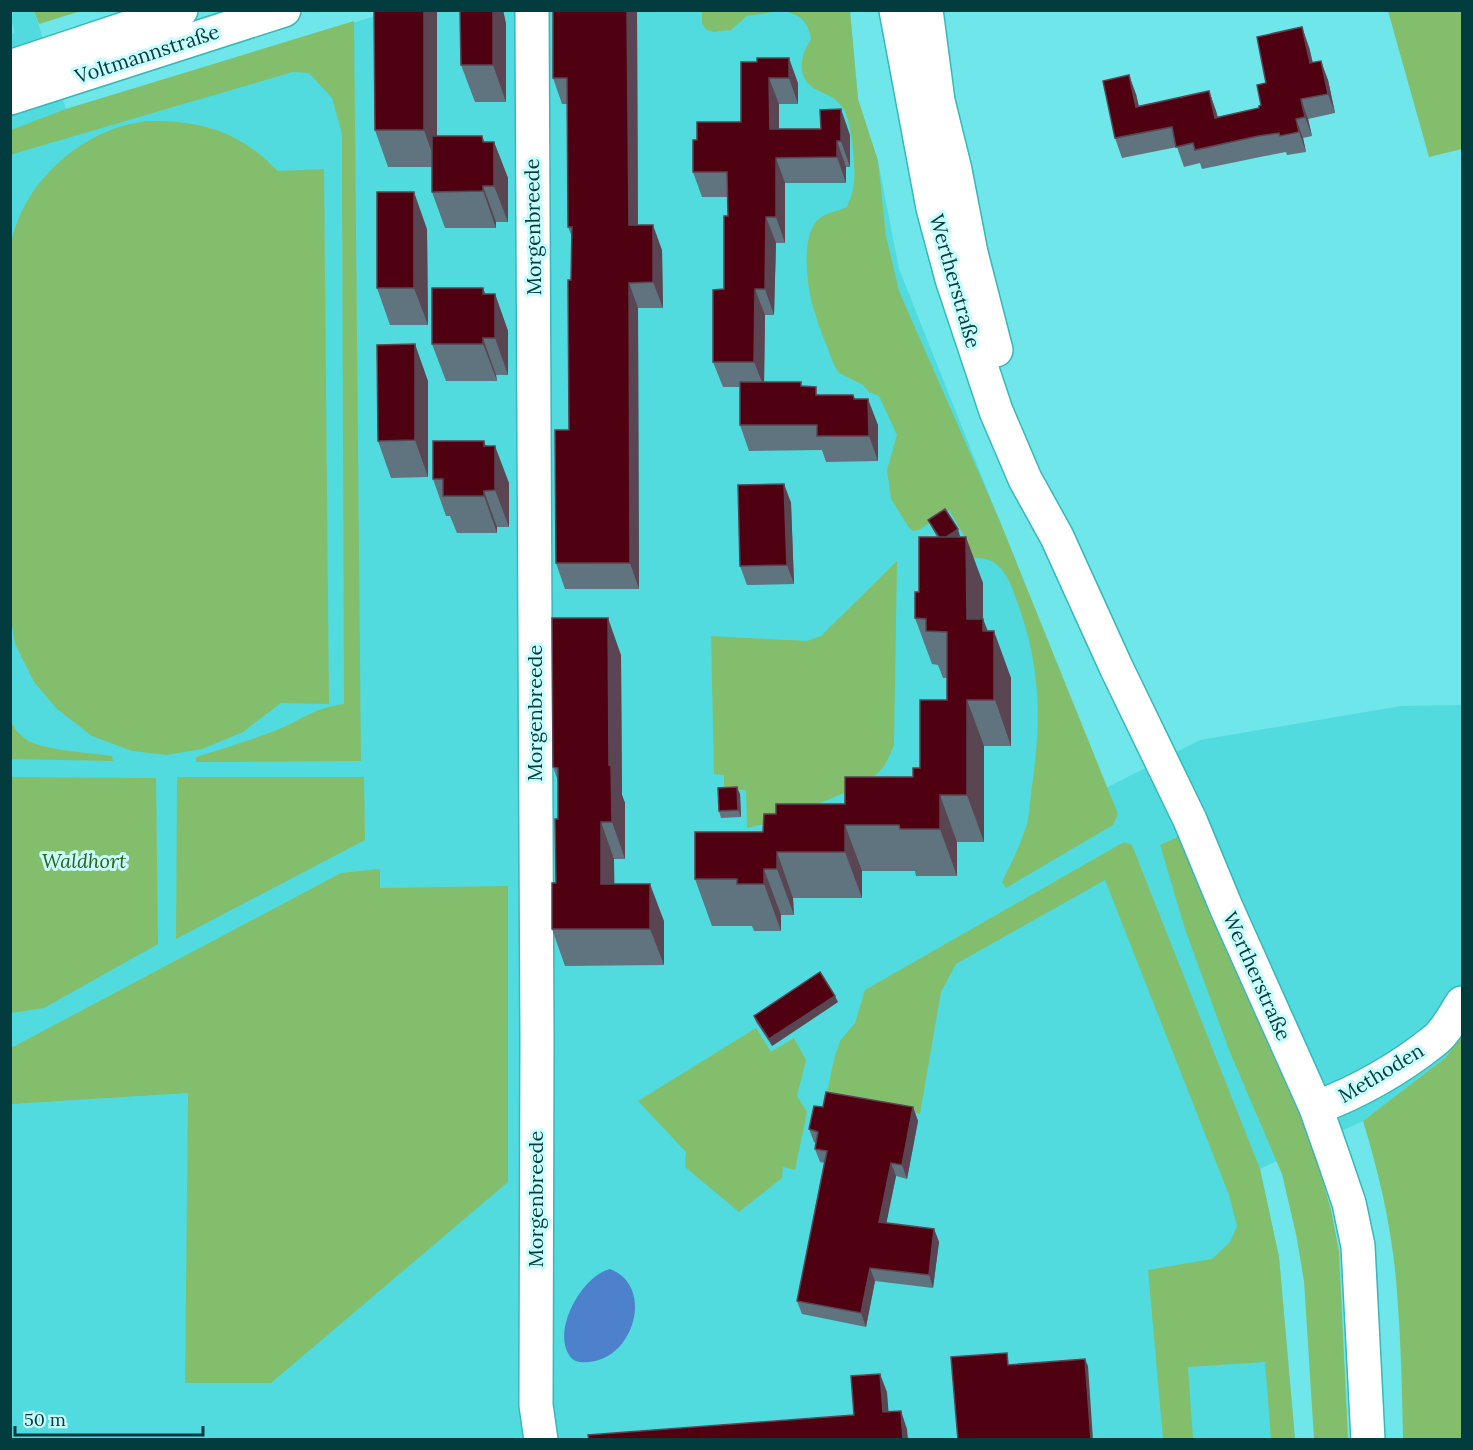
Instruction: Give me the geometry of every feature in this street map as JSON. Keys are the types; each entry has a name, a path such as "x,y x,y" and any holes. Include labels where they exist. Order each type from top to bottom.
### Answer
{"main road":[{"name":"Voltmannstraße","path":"10,67 181,10"},
{"name":"Voltmannstraße","path":"10,98 284,10"},
{"name":"Morgenbreede","path":"532,10 539,1427"},
{"name":"Wertherstraße","path":"896,10 933,208 951,279 996,411 1025,479 1057,537 1116,667 1190,820 1316,1108 1349,1203 1358,1246 1368,1440"},
{"name":"Wertherstraße","path":"926,10 938,101 955,170 971,253 990,328 1057,537"},
{"name":"Wertherstraße","path":"942,10 953,109 955,170"},
{"name":"Methoden","path":"1316,1108 1364,1086 1436,1040 1462,1003"}],"shaded area":[{"path":"11,11 34,11 66,109 392,11 850,11 858,99 878,161 899,269 1106,788 1200,740 1401,706 1462,705 1462,1035 1445,1058 1363,1121 1260,1169 1279,1257 1295,1439 11,1439 10,35 15,33"},
{"path":"610,1269 624,1278 632,1290 635,1305 633,1321 618,1349 605,1358 578,1362 569,1355 565,1344 564,1331 567,1318 573,1304 590,1281"}],"green space":[{"path":"34,10 81,11 39,24"},
{"path":"702,10 780,11 747,16 731,30 714,32 707,30 702,24"},
{"path":"785,11 850,11 858,99 878,161 886,236 899,291 999,519 1118,814 1113,825 1006,888 1002,882 1024,834 1027,822 1037,740 1037,697 1027,632 1010,584 999,566 983,559 948,559 966,539 949,510 919,530 913,531 909,528 891,499 887,470 897,435 879,396 839,373 834,365 812,304 807,267 808,242 811,231 818,220 847,207 854,182 853,147 849,124 843,108 805,80 802,60 811,39 806,24 796,15"},
{"path":"1388,11 1462,11 1462,149 1429,157"},
{"path":"354,21 361,761 196,762 196,757 284,727 319,710 344,704 342,134 332,98 309,73 293,72 13,154 11,157 11,130 66,109"},
{"path":"146,121 202,126 234,137 249,146 278,171 324,169 329,704 281,703 243,732 202,749 166,755 132,751 92,736 57,709 34,682 15,644 10,613 10,249 15,228 34,190 63,158 99,135 122,126"},
{"path":"897,561 894,745 885,764 871,778 842,794 747,828 746,790 724,789 724,775 714,774 711,636 807,641 821,636"},
{"path":"11,722 22,736 34,743 55,749 112,756 113,761 11,759"},
{"name":"Waldhort","path":"10,777 156,778 158,944 44,1008 11,1013"},
{"path":"177,777 364,777 365,840 176,939"},
{"path":"1180,836 1312,1144 1331,1210 1339,1251 1348,1439 1314,1439 1304,1281 1296,1234 1282,1174 1229,1050 1185,929 1160,845"},
{"path":"1124,842 1132,845 1260,1169 1279,1257 1295,1439 1271,1439 1265,1362 1188,1367 1193,1439 1163,1439 1148,1270 1212,1259 1230,1242 1237,1226 1229,1195 1105,880 956,964 941,992 920,1114 826,1097 840,1041 855,1023 865,990"},
{"path":"380,869 380,888 508,886 508,1182 271,1383 185,1383 188,1093 11,1104 11,1048 341,873"},
{"path":"756,1028 771,1052 794,1038 806,1060 797,1096 807,1112 795,1170 783,1167 782,1178 739,1212 685,1167 686,1152 638,1101"},
{"path":"1462,1035 1462,1439 1403,1439 1395,1270 1380,1184 1363,1121 1445,1058"}],"building":[{"path":"374,10 424,10 424,130 375,130"},
{"path":"460,10 493,10 493,65 461,65"},
{"path":"553,10 627,10 629,225 653,225 653,282 629,283 630,563 556,563 555,430 569,430 568,280 571,280 572,227 568,227 567,78 553,78"},
{"path":"1302,27 1310,63 1321,61 1328,94 1301,99 1305,117 1296,119 1299,132 1280,136 1279,133 1258,136 1195,150 1193,143 1176,147 1172,127 1115,138 1103,81 1129,75 1136,107 1209,91 1215,118 1259,108 1261,105 1257,85 1266,83 1257,37"},
{"path":"757,58 789,58 789,78 769,78 770,129 821,129 820,110 841,109 841,141 837,141 837,157 776,158 776,217 766,217 765,289 755,289 754,362 713,362 713,290 724,289 724,216 728,216 727,172 693,172 693,140 697,140 697,122 741,122 741,62 757,62"},
{"path":"432,136 482,136 483,142 494,142 494,186 483,186 483,191 432,192"},
{"path":"377,192 414,192 414,288 377,288"},
{"path":"432,288 483,288 483,294 495,294 495,338 483,338 483,344 432,344"},
{"path":"415,344 415,440 378,441 377,345"},
{"path":"740,382 801,382 801,386 816,387 816,395 853,395 854,399 868,399 869,436 817,436 817,425 740,425"},
{"path":"433,441 484,441 484,446 495,446 495,490 484,491 484,496 443,496 443,479 433,479"},
{"path":"784,484 787,565 740,566 738,485"},
{"path":"945,509 958,529 946,537 939,537 928,520"},
{"path":"919,537 966,537 967,619 983,619 983,631 994,631 994,700 967,700 967,795 940,795 940,829 900,829 899,825 845,825 845,852 777,852 777,869 764,869 764,884 737,884 737,879 695,879 695,832 763,832 764,814 776,814 776,804 845,804 845,777 913,777 913,768 920,768 920,700 947,700 947,632 926,631 926,619 915,618 915,592 919,592"},
{"path":"552,618 608,618 609,765 611,766 612,822 601,822 601,884 650,884 650,929 552,929 552,883 556,883 555,819 558,819 558,768 553,767"},
{"path":"737,787 738,810 719,811 718,788"},
{"path":"820,972 835,996 769,1039 754,1016"},
{"path":"826,1092 913,1107 902,1165 891,1163 879,1222 934,1229 929,1275 870,1268 861,1313 797,1301 827,1151 815,1149 818,1132 809,1129 814,1106 823,1107"},
{"path":"1007,1353 1008,1365 1085,1359 1091,1440 958,1440 951,1357"},
{"path":"880,1374 883,1412 901,1411 903,1440 589,1440 588,1435 854,1415 851,1376"}]}
